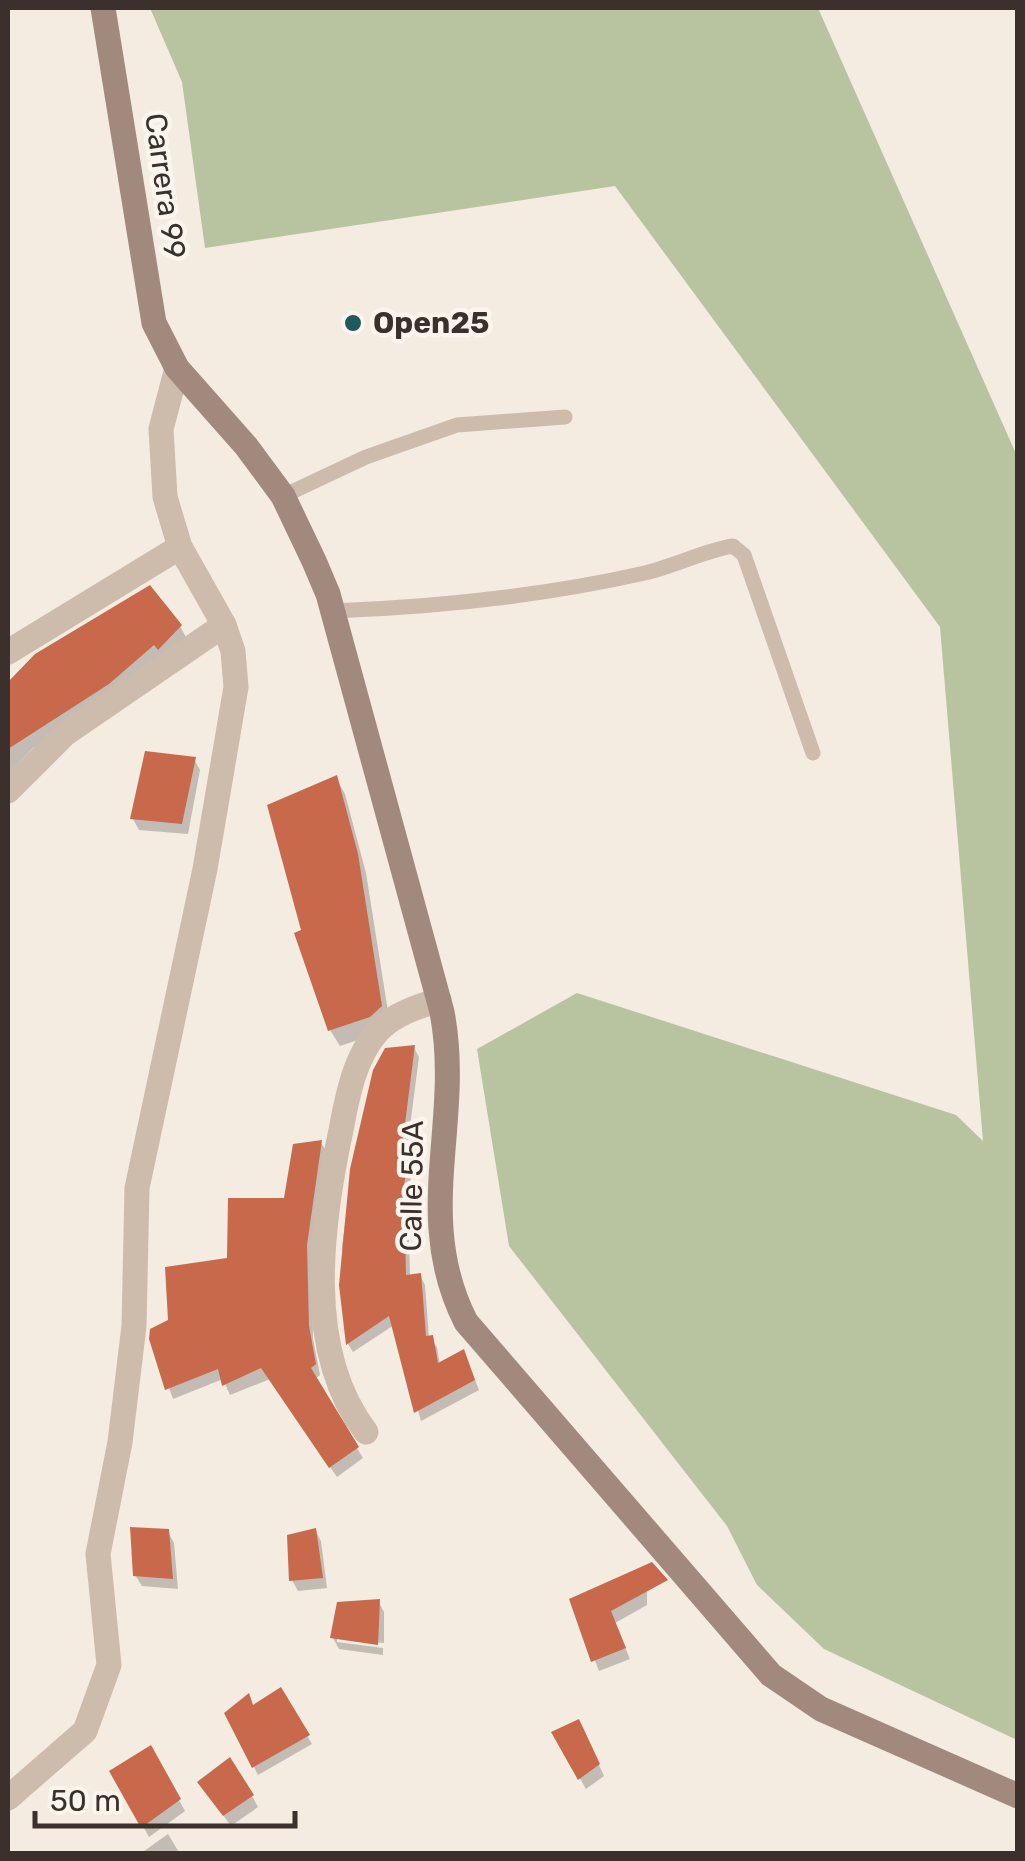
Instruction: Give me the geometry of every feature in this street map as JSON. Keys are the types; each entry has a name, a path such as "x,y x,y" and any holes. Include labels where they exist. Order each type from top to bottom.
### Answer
{"street":[{"name":"Carrera 99","path":"103,8 146,293 154,323 176,368"},
{"name":"Calle 55A","path":"176,368 246,446 283,496 332,611 438,1000 448,1060 439,1246 451,1292 466,1322 748,1652 778,1682 821,1709 1018,1796"},
{"path":"12,1791 85,1731 109,1665 98,1554 120,1442 134,1326 137,1188 205,869 233,708 236,672 224,625 180,547 165,497 161,454 165,406 176,368"},
{"path":"8,652 180,547"},
{"path":"8,791 65,734 224,625"},
{"path":"366,1432 339,1385 330,1347 324,1260 328,1188 344,1112 364,1053 392,1019 438,1000"}],"lane":[{"path":"283,496 366,457 457,425 565,418"},
{"path":"332,611 404,608 539,592 649,572 733,546 744,555 814,753"}],"green space":[{"path":"150,8 818,8 1017,456 1017,1740 824,1649 757,1585 727,1526 509,1246 477,1049 577,993 956,1115 983,1141 940,627 615,186 205,248 182,82"}],"building":[{"path":"150,585 182,625 158,650 154,645 109,684 8,749 8,682 35,654"},
{"path":"145,751 196,757 182,824 130,819"},
{"path":"337,775 358,854 382,1006 370,1017 328,1031 294,933 301,930 267,805"},
{"path":"415,1045 401,1155 409,1155 404,1185 406,1275 421,1273 426,1336 433,1335 438,1363 464,1349 475,1380 414,1413 389,1316 346,1345 339,1285 350,1169 373,1070 385,1048"},
{"path":"322,1140 307,1245 309,1326 316,1364 311,1368 359,1447 329,1468 261,1368 222,1386 218,1369 165,1390 149,1339 150,1329 168,1320 165,1267 227,1258 228,1198 284,1198 293,1144"},
{"path":"130,1527 169,1529 173,1579 133,1576"},
{"path":"316,1528 323,1578 289,1581 287,1535"},
{"path":"652,1562 668,1580 611,1611 626,1648 591,1662 569,1599"},
{"path":"380,1599 378,1645 330,1638 337,1602"},
{"path":"281,1687 310,1735 252,1768 224,1713 249,1693 253,1705"},
{"path":"579,1719 600,1764 578,1780 551,1732"},
{"path":"151,1745 181,1799 141,1828 109,1771"},
{"path":"230,1757 254,1795 223,1816 197,1782"}],"place":[{"name":"Open25","path":"353,323"}]}
